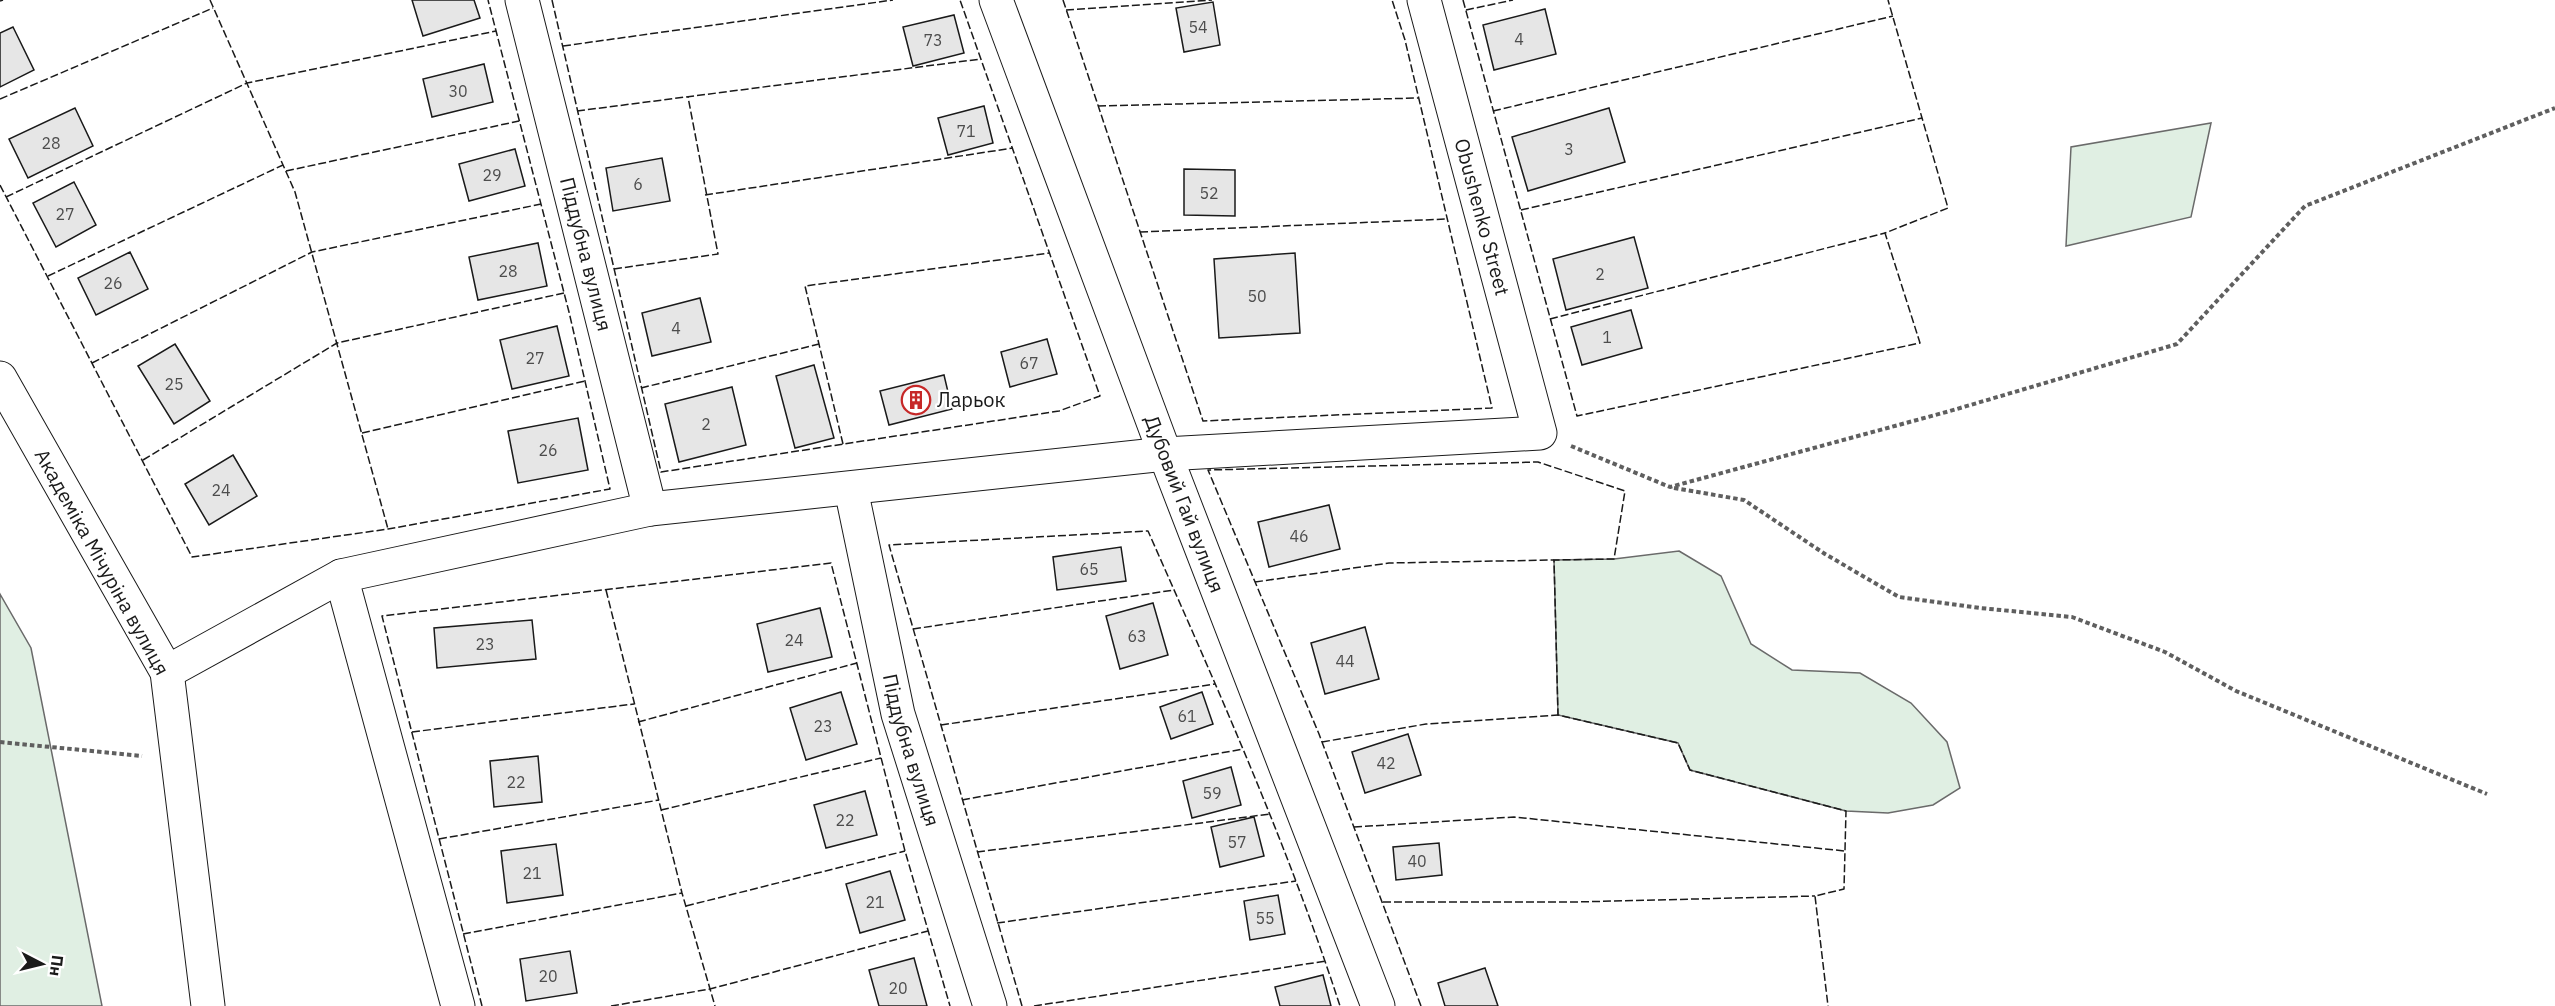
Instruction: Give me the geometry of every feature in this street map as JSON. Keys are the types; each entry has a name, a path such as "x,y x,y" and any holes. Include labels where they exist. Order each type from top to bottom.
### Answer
{"street":[{"name":"Піддубна вулиця","path":"522,0 650,510"},
{"name":"Дубовий Гай вулиця","path":"996,0 1165,454 1378,1006"},
{"name":"Obushenko Street","path":"1424,0 1540,433"},
{"name":"Академіка Мічуріна вулиця","path":"0,378 167,672 208,1006"},
{"path":"167,672 341,576 650,510 1165,454 1540,433"},
{"name":"Піддубна вулиця","path":"851,489 898,714 990,1006"},
{"path":"341,576 458,1006"}],"path":[{"path":"1670,487 1973,404 2177,344 2305,206 2555,108"},
{"path":"1540,433 1670,487 1744,500 1825,554 1899,597 2072,617 2165,652 2235,691 2487,794"},
{"path":"0,742 178,760"}],"green space":[{"path":"2211,123 2191,217 2066,246 2071,147"},
{"path":"1679,551 1721,576 1751,644 1792,670 1860,673 1911,703 1947,742 1960,788 1933,805 1888,813 1846,811 1690,770 1678,743 1558,715 1554,560 1614,559"},
{"path":"0,594 31,648 102,1006 0,1006"}],"building":[{"path":"412,0 474,0 480,18 423,36"},
{"path":"1213,2 1220,45 1184,52 1176,8"},
{"path":"1545,9 1556,54 1494,70 1483,25"},
{"path":"954,15 964,53 913,66 903,27"},
{"path":"13,27 34,70 0,87 0,33"},
{"path":"484,64 493,102 432,117 423,79"},
{"path":"984,106 993,143 948,155 938,118"},
{"path":"75,108 93,146 28,178 9,139"},
{"path":"1609,108 1625,162 1528,191 1512,137"},
{"path":"515,149 525,186 469,201 459,164"},
{"path":"662,158 670,201 613,211 606,168"},
{"path":"1184,169 1235,170 1235,216 1184,215"},
{"path":"74,182 96,225 56,247 33,203"},
{"path":"1634,237 1648,288 1566,310 1553,259"},
{"path":"538,243 547,286 478,300 469,257"},
{"path":"130,252 148,289 96,315 78,278"},
{"path":"1295,253 1300,333 1219,338 1214,259"},
{"path":"700,298 711,342 652,356 642,313"},
{"path":"1631,310 1642,348 1582,365 1571,327"},
{"path":"557,326 569,376 512,389 500,340"},
{"path":"1047,339 1057,374 1010,387 1001,352"},
{"path":"175,344 210,401 174,424 138,366"},
{"path":"814,365 834,438 795,448 776,376"},
{"name":"Ларьок","path":"944,375 952,409 889,425 880,391"},
{"path":"732,387 746,445 679,462 665,404"},
{"path":"578,418 588,470 518,483 508,431"},
{"path":"233,455 257,496 209,525 185,484"},
{"path":"1329,505 1340,549 1269,567 1258,522"},
{"path":"1121,547 1126,581 1057,590 1053,557"},
{"path":"1153,603 1168,655 1120,669 1106,616"},
{"path":"820,608 832,657 768,672 757,624"},
{"path":"532,620 536,659 437,668 434,628"},
{"path":"1365,627 1379,679 1325,694 1311,643"},
{"path":"841,692 857,744 806,760 790,708"},
{"path":"1202,692 1213,724 1171,739 1160,707"},
{"path":"1408,734 1421,775 1365,793 1352,752"},
{"path":"538,756 542,802 494,807 490,761"},
{"path":"1231,767 1241,805 1192,818 1183,781"},
{"path":"865,791 877,835 826,848 814,805"},
{"path":"1254,817 1264,856 1220,867 1211,827"},
{"path":"1439,843 1442,875 1396,880 1393,847"},
{"path":"556,844 563,895 507,903 501,851"},
{"path":"890,871 905,920 860,933 846,884"},
{"path":"1278,895 1285,934 1250,940 1244,901"},
{"path":"570,951 577,993 526,1001 520,959"},
{"path":"914,958 927,1006 879,1006 869,970"},
{"path":"1485,968 1498,1006 1445,1006 1438,983"},
{"path":"1323,975 1331,1006 1280,1006 1275,987"}],"fence":[{"path":"210,0 295,192 388,529"},
{"path":"0,185 192,557 388,529 610,489 569,312 488,0"},
{"path":"552,0 661,472 1059,411 1100,396 960,0"},
{"path":"563,46 893,0"},
{"path":"1063,0 1203,421 1492,408 1405,40 1392,0"},
{"path":"1066,10 1212,0"},
{"path":"1463,0 1577,416 1920,343 1885,233 1948,208 1888,0"},
{"path":"1466,10 1513,0"},
{"path":"0,99 213,8"},
{"path":"1493,111 1893,16"},
{"path":"6,197 247,83 496,31"},
{"path":"577,111 981,59"},
{"path":"614,269 718,254 688,97"},
{"path":"1098,106 1418,98"},
{"path":"1521,210 1922,118"},
{"path":"286,171 519,121"},
{"path":"705,195 1013,148"},
{"path":"48,276 283,165"},
{"path":"92,363 312,252 541,204"},
{"path":"1140,232 1447,219"},
{"path":"1550,319 1885,233"},
{"path":"843,444 805,286 1050,253"},
{"path":"143,460 337,343 564,293"},
{"path":"641,388 819,344"},
{"path":"362,433 585,381"},
{"path":"1421,1006 1319,734 1208,470 1538,462 1625,491 1614,559 1554,560 1558,715 1678,743 1690,770 1846,811 1844,889 1815,896 1828,1006"},
{"path":"1022,1006 889,545 1148,531 1274,825 1340,1006"},
{"path":"1255,582 1389,563 1554,560"},
{"path":"482,1006 382,616 831,563 905,851 950,1006"},
{"path":"606,590 682,893 715,1006"},
{"path":"913,629 1174,590"},
{"path":"638,722 857,663"},
{"path":"941,725 1215,684"},
{"path":"412,732 634,704"},
{"path":"1322,742 1426,724 1558,715"},
{"path":"962,800 1243,749"},
{"path":"661,810 881,758"},
{"path":"439,839 659,800"},
{"path":"977,852 1270,814"},
{"path":"1354,827 1514,817 1845,851"},
{"path":"686,906 905,851"},
{"path":"997,923 1296,881"},
{"path":"463,934 682,893"},
{"path":"1383,902 1576,902 1815,896"},
{"path":"611,1006 710,989 928,931"},
{"path":"1034,1006 1326,961"}],"place":[{"name":"Ларьок","path":"916,400"}]}
